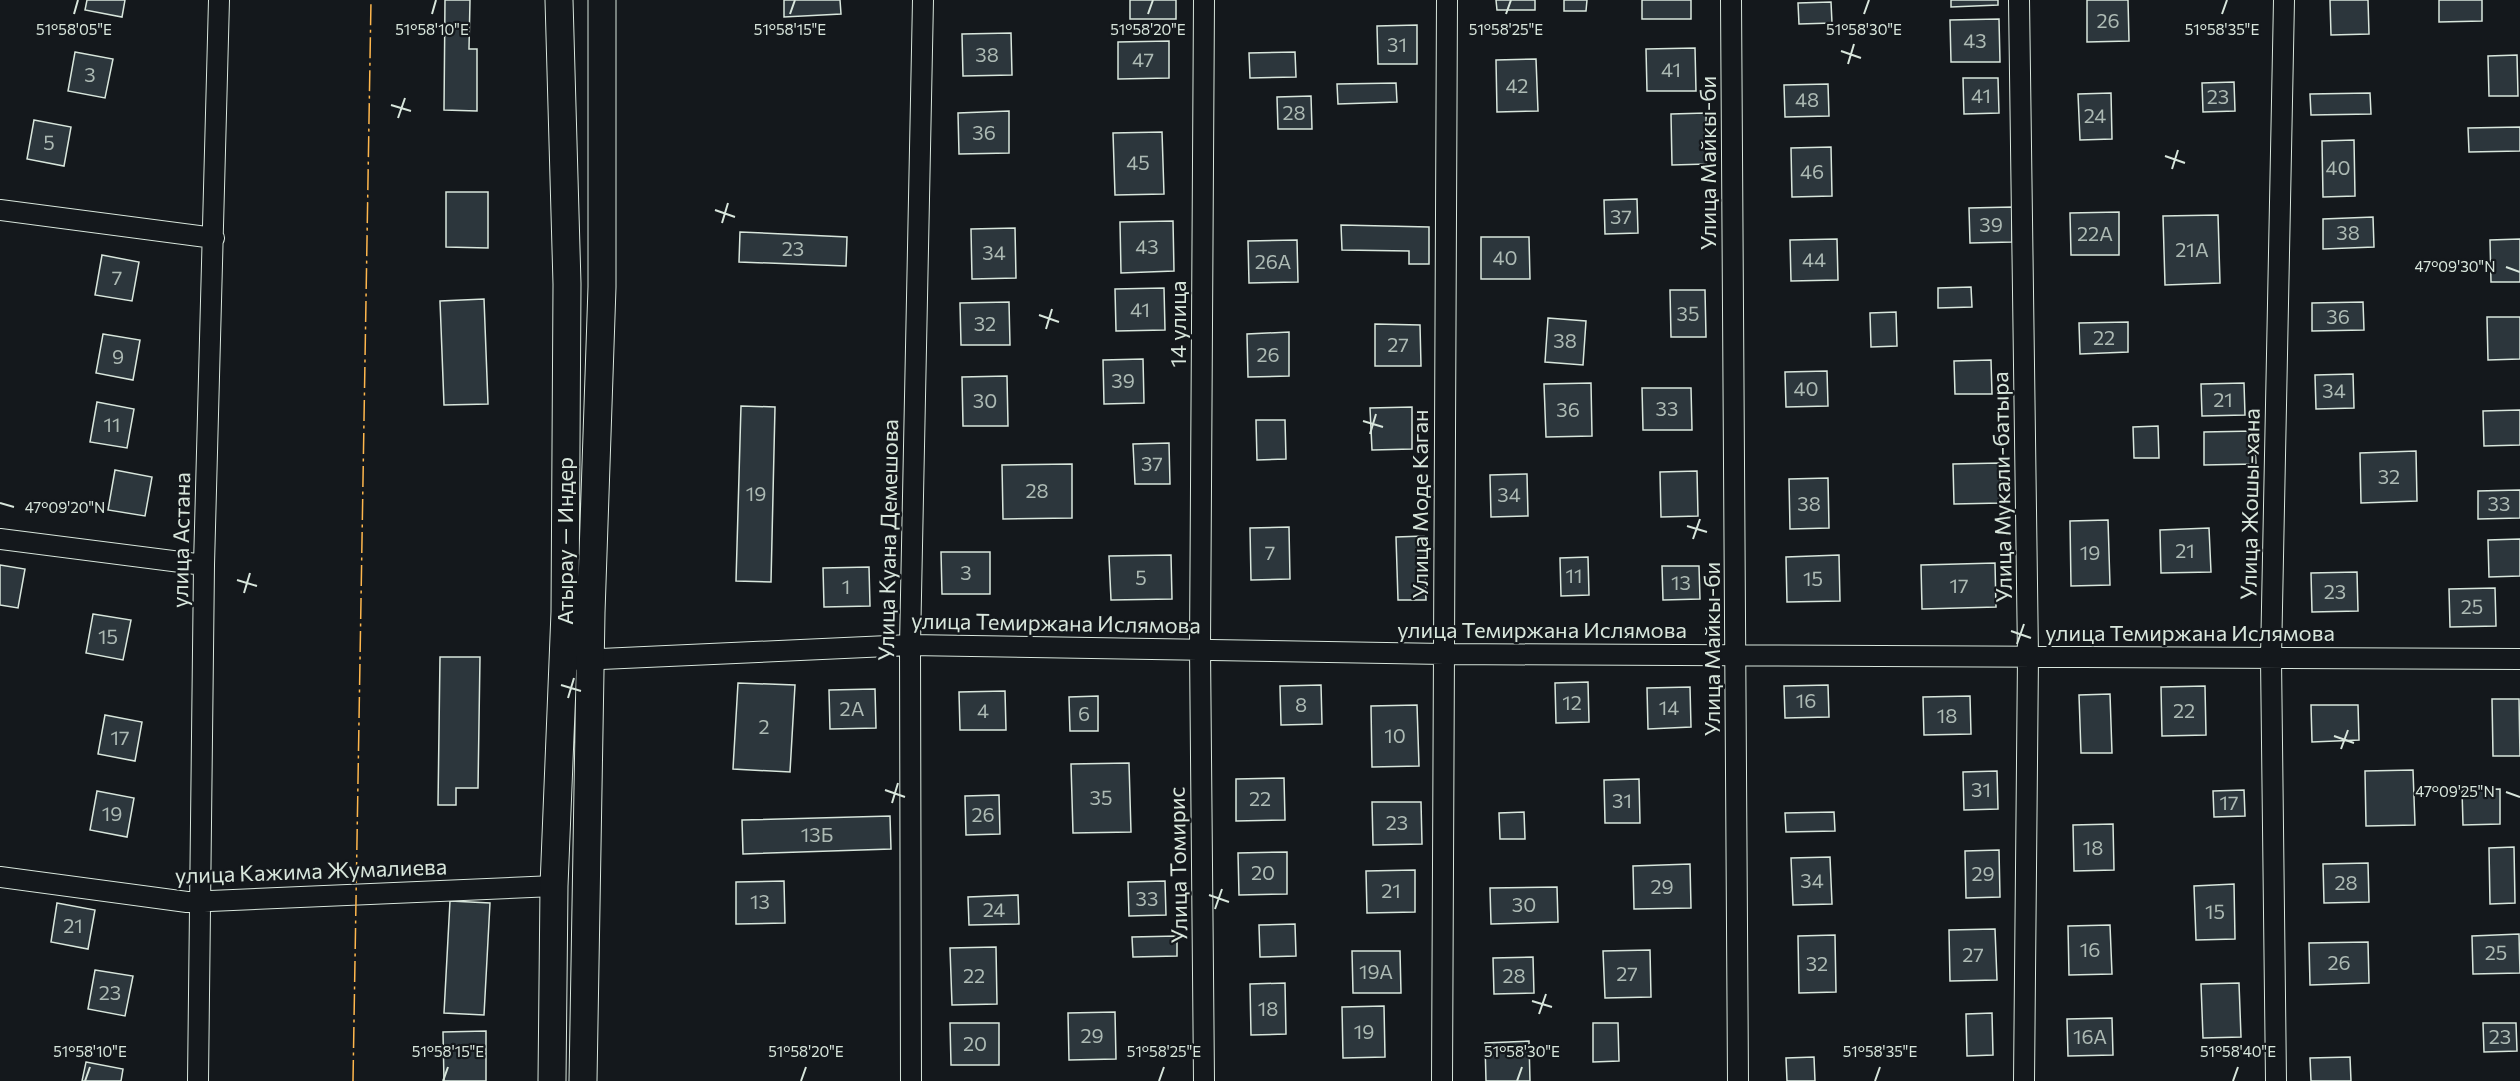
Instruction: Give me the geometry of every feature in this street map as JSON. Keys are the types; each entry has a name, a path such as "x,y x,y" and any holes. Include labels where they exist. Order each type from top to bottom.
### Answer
{"main road":[{"name":"Атырау — Индер","path":"552,1081 554,886 564,661 567,284 559,0"},
{"name":"Атырау — Индер","path":"583,1081 591,659 602,287 602,0"}],"street":[{"name":"улица Астана","path":"198,1081 204,565 219,0"},
{"name":"Улица Куана Демешова","path":"911,1081 910,645 923,0"},
{"name":"14 улица","path":"1200,648 1204,0"},
{"name":"Улица Моде Каган","path":"1442,1081 1447,0"},
{"name":"Улица Майкы-би","path":"1731,0 1738,1081"},
{"name":"Улица Мукали-батыра","path":"2019,0 2028,656 2024,1081"},
{"name":"Улица Жошы-хана","path":"2276,1081 2271,658 2284,0"},
{"path":"0,210 214,238"},
{"path":"0,539 204,565"},
{"name":"улица Темиржана Ислямова","path":"564,661 910,645 1200,648 1444,654 2520,659"},
{"name":"Улица Томирис","path":"1200,648 1204,1081"},
{"name":"улица Кажима Жумалиева","path":"0,877 187,902 554,886"}],"building":[{"path":"87,0 125,0 122,17 85,10"},
{"path":"445,0 470,0 469,49 477,49 477,111 444,110"},
{"path":"784,0 840,0 841,14 784,17"},
{"path":"1130,0 1176,0 1176,19 1130,19"},
{"path":"1496,0 1535,0 1535,10 1497,10"},
{"path":"1564,0 1587,0 1586,11 1564,11"},
{"path":"1642,0 1691,0 1691,19 1642,19"},
{"path":"1951,0 1998,0 1998,5 1951,7"},
{"path":"2087,0 2128,0 2129,41 2087,42"},
{"path":"2330,0 2368,0 2369,34 2331,35"},
{"path":"2439,0 2482,0 2482,21 2439,22"},
{"path":"1831,2 1832,23 1799,24 1798,3"},
{"path":"1999,19 2000,62 1951,62 1950,20"},
{"path":"1417,25 1417,64 1378,64 1377,26"},
{"path":"1011,33 1012,75 963,76 962,34"},
{"path":"1169,41 1169,78 1118,79 1118,42"},
{"path":"1695,48 1696,91 1647,91 1646,49"},
{"path":"75,52 113,59 105,98 68,91"},
{"path":"1295,52 1296,77 1250,78 1249,53"},
{"path":"2517,55 2518,96 2489,96 2488,56"},
{"path":"1536,59 1538,111 1497,112 1496,60"},
{"path":"1963,78 1998,78 1999,113 1964,114"},
{"path":"2234,82 2235,111 2203,112 2202,83"},
{"path":"1396,83 1397,102 1338,104 1337,84"},
{"path":"1828,84 1829,116 1785,117 1784,85"},
{"path":"2111,93 2112,139 2080,140 2078,94"},
{"path":"2370,93 2371,114 2311,115 2310,94"},
{"path":"1311,96 1312,129 1278,129 1277,97"},
{"path":"1009,111 1009,153 959,154 958,113"},
{"path":"1706,113 1707,164 1672,165 1671,114"},
{"path":"34,120 71,127 64,166 27,159"},
{"path":"2520,127 2520,151 2469,152 2468,128"},
{"path":"1162,132 1164,194 1115,195 1113,133"},
{"path":"2354,140 2355,196 2323,197 2322,141"},
{"path":"1831,147 1832,196 1792,197 1791,148"},
{"path":"446,192 488,192 488,248 446,247"},
{"path":"1637,199 1638,233 1605,234 1604,200"},
{"path":"2012,207 2012,242 1970,243 1969,208"},
{"path":"2119,212 2119,255 2071,255 2070,213"},
{"path":"2218,215 2220,283 2165,285 2163,216"},
{"path":"2373,217 2374,247 2323,249 2323,219"},
{"path":"1173,221 1174,271 1121,273 1120,222"},
{"path":"1341,225 1429,227 1429,264 1409,264 1409,251 1342,250"},
{"path":"1015,228 1016,278 972,279 971,229"},
{"path":"740,232 847,237 846,266 739,262"},
{"path":"1481,237 1529,237 1530,279 1481,279"},
{"path":"1837,239 1838,280 1791,281 1790,240"},
{"path":"2520,239 2520,282 2491,282 2490,240"},
{"path":"1297,240 1298,282 1249,283 1248,241"},
{"path":"102,255 139,262 132,301 95,295"},
{"path":"1971,287 1972,307 1938,308 1938,288"},
{"path":"1164,288 1165,330 1116,331 1115,289"},
{"path":"1670,290 1705,290 1706,337 1671,337"},
{"path":"484,299 488,404 444,405 440,301"},
{"path":"1009,302 1010,345 961,345 960,303"},
{"path":"2363,302 2364,330 2312,331 2312,303"},
{"path":"1896,312 1897,346 1871,347 1870,313"},
{"path":"2487,317 2520,317 2520,359 2488,360"},
{"path":"1548,318 1586,321 1583,365 1545,362"},
{"path":"2128,322 2128,352 2080,354 2079,323"},
{"path":"1375,324 1420,325 1421,366 1375,366"},
{"path":"1289,332 1289,376 1248,377 1247,334"},
{"path":"103,334 140,340 133,380 96,373"},
{"path":"1143,359 1144,403 1104,404 1103,360"},
{"path":"1991,360 1992,394 1955,394 1954,361"},
{"path":"1827,371 1828,406 1786,407 1785,372"},
{"path":"2353,374 2354,408 2316,409 2315,375"},
{"path":"1007,376 1008,426 963,426 962,377"},
{"path":"1591,383 1592,436 1546,437 1544,384"},
{"path":"2244,383 2245,415 2202,416 2201,384"},
{"path":"1642,388 1691,388 1692,430 1643,430"},
{"path":"97,402 134,409 127,448 90,442"},
{"path":"741,406 775,407 771,582 736,581"},
{"path":"1412,407 1412,449 1372,450 1370,408"},
{"path":"2520,410 2520,445 2484,446 2483,411"},
{"path":"1256,420 1285,420 1286,459 1257,460"},
{"path":"2158,426 2159,458 2134,458 2133,427"},
{"path":"2254,431 2256,464 2204,465 2204,432"},
{"path":"1169,443 1170,484 1135,484 1133,444"},
{"path":"2416,451 2417,501 2361,503 2360,453"},
{"path":"2000,463 2001,503 1954,504 1953,464"},
{"path":"1072,464 1072,518 1003,519 1002,465"},
{"path":"115,470 152,477 145,516 108,510"},
{"path":"1697,471 1698,516 1661,517 1660,472"},
{"path":"1527,474 1528,516 1491,517 1490,475"},
{"path":"1828,478 1829,528 1790,529 1789,479"},
{"path":"2520,490 2520,518 2478,519 2478,491"},
{"path":"2108,520 2110,585 2071,586 2070,521"},
{"path":"1289,527 1290,579 1251,580 1250,528"},
{"path":"2209,528 2211,572 2161,573 2160,530"},
{"path":"1424,536 1426,600 1398,600 1396,537"},
{"path":"2520,539 2520,576 2489,577 2488,540"},
{"path":"941,552 990,552 990,594 942,594"},
{"path":"1171,555 1172,599 1111,600 1109,556"},
{"path":"1839,555 1840,601 1787,602 1786,557"},
{"path":"1588,557 1589,595 1561,596 1560,558"},
{"path":"1995,563 1996,607 1922,609 1921,565"},
{"path":"0,565 25,569 18,608 0,605"},
{"path":"1662,566 1699,566 1700,599 1663,600"},
{"path":"869,567 870,606 824,607 823,568"},
{"path":"2357,572 2358,611 2312,612 2311,573"},
{"path":"2495,588 2496,626 2450,627 2449,589"},
{"path":"93,614 131,620 123,660 86,653"},
{"path":"440,657 480,657 478,788 456,788 456,805 438,805"},
{"path":"1588,682 1589,722 1556,723 1555,683"},
{"path":"738,683 795,685 790,772 733,769"},
{"path":"1321,685 1322,724 1281,725 1280,686"},
{"path":"1828,685 1829,717 1785,718 1784,686"},
{"path":"2205,686 2206,735 2162,736 2161,687"},
{"path":"1690,687 1691,727 1648,729 1647,688"},
{"path":"875,689 876,728 830,729 829,690"},
{"path":"1005,691 1006,730 960,730 959,692"},
{"path":"2110,694 2112,753 2081,753 2079,695"},
{"path":"1098,696 1098,731 1070,731 1069,697"},
{"path":"1970,696 1971,734 1924,735 1923,697"},
{"path":"2492,699 2519,699 2520,756 2493,756"},
{"path":"1417,705 1419,766 1372,767 1371,706"},
{"path":"2311,705 2358,705 2359,740 2312,742"},
{"path":"105,715 142,722 135,761 98,754"},
{"path":"1129,763 1131,832 1073,833 1071,764"},
{"path":"2413,770 2415,825 2366,826 2365,771"},
{"path":"1997,771 1998,809 1964,810 1963,772"},
{"path":"1284,778 1285,820 1236,821 1236,779"},
{"path":"1639,779 1640,823 1605,823 1604,780"},
{"path":"2500,789 2500,824 2463,825 2462,790"},
{"path":"2244,790 2245,816 2214,817 2213,791"},
{"path":"97,791 134,798 127,837 90,830"},
{"path":"999,795 1000,834 966,835 965,796"},
{"path":"1372,802 1421,802 1422,844 1373,845"},
{"path":"1524,812 1525,839 1500,839 1499,813"},
{"path":"1834,812 1835,831 1786,832 1785,813"},
{"path":"890,816 891,849 743,854 742,820"},
{"path":"2113,824 2114,870 2074,871 2073,825"},
{"path":"2514,847 2515,903 2490,904 2489,848"},
{"path":"1999,850 2000,897 1966,898 1965,851"},
{"path":"1287,852 1287,894 1239,895 1238,853"},
{"path":"1830,857 1832,904 1793,905 1791,858"},
{"path":"2368,863 2369,902 2324,903 2323,864"},
{"path":"1690,864 1691,908 1634,909 1633,866"},
{"path":"1415,870 1415,912 1367,913 1366,871"},
{"path":"784,881 785,923 736,924 736,882"},
{"path":"1165,881 1166,915 1129,916 1128,882"},
{"path":"2234,884 2235,939 2196,940 2194,886"},
{"path":"1557,887 1558,922 1491,924 1490,888"},
{"path":"1018,895 1019,924 969,925 968,897"},
{"path":"450,901 490,903 484,1015 444,1013"},
{"path":"57,903 95,910 88,949 51,942"},
{"path":"1295,924 1296,956 1260,957 1259,925"},
{"path":"2110,925 2112,974 2069,975 2068,926"},
{"path":"1995,929 1997,980 1950,981 1949,930"},
{"path":"2519,934 2520,973 2473,974 2472,936"},
{"path":"1835,935 1836,992 1799,993 1798,936"},
{"path":"1177,936 1177,956 1133,957 1132,937"},
{"path":"2368,942 2369,983 2310,985 2309,943"},
{"path":"996,947 997,1004 952,1005 950,948"},
{"path":"1650,950 1651,997 1605,998 1603,951"},
{"path":"1352,951 1400,951 1401,993 1353,993"},
{"path":"1533,957 1534,993 1494,994 1493,958"},
{"path":"95,970 133,976 125,1016 88,1009"},
{"path":"1285,983 1286,1034 1251,1035 1250,984"},
{"path":"2239,983 2241,1037 2203,1038 2201,984"},
{"path":"1384,1006 1385,1057 1343,1058 1342,1007"},
{"path":"1115,1012 1116,1059 1069,1060 1068,1013"},
{"path":"1992,1013 1993,1055 1967,1056 1966,1014"},
{"path":"2112,1018 2113,1055 2068,1056 2067,1019"},
{"path":"950,1023 999,1023 999,1065 951,1065"},
{"path":"1593,1023 1618,1023 1619,1061 1593,1062"},
{"path":"2483,1023 2516,1023 2517,1051 2484,1052"},
{"path":"486,1031 486,1081 444,1081 443,1032"},
{"path":"1529,1041 1530,1081 1486,1081 1485,1043"},
{"path":"1814,1057 1815,1081 1787,1081 1786,1058"},
{"path":"2350,1057 2351,1081 2311,1081 2310,1058"},
{"path":"86,1062 123,1069 121,1081 82,1081"}],"power":[{"path":"353,1081 371,0"}]}
